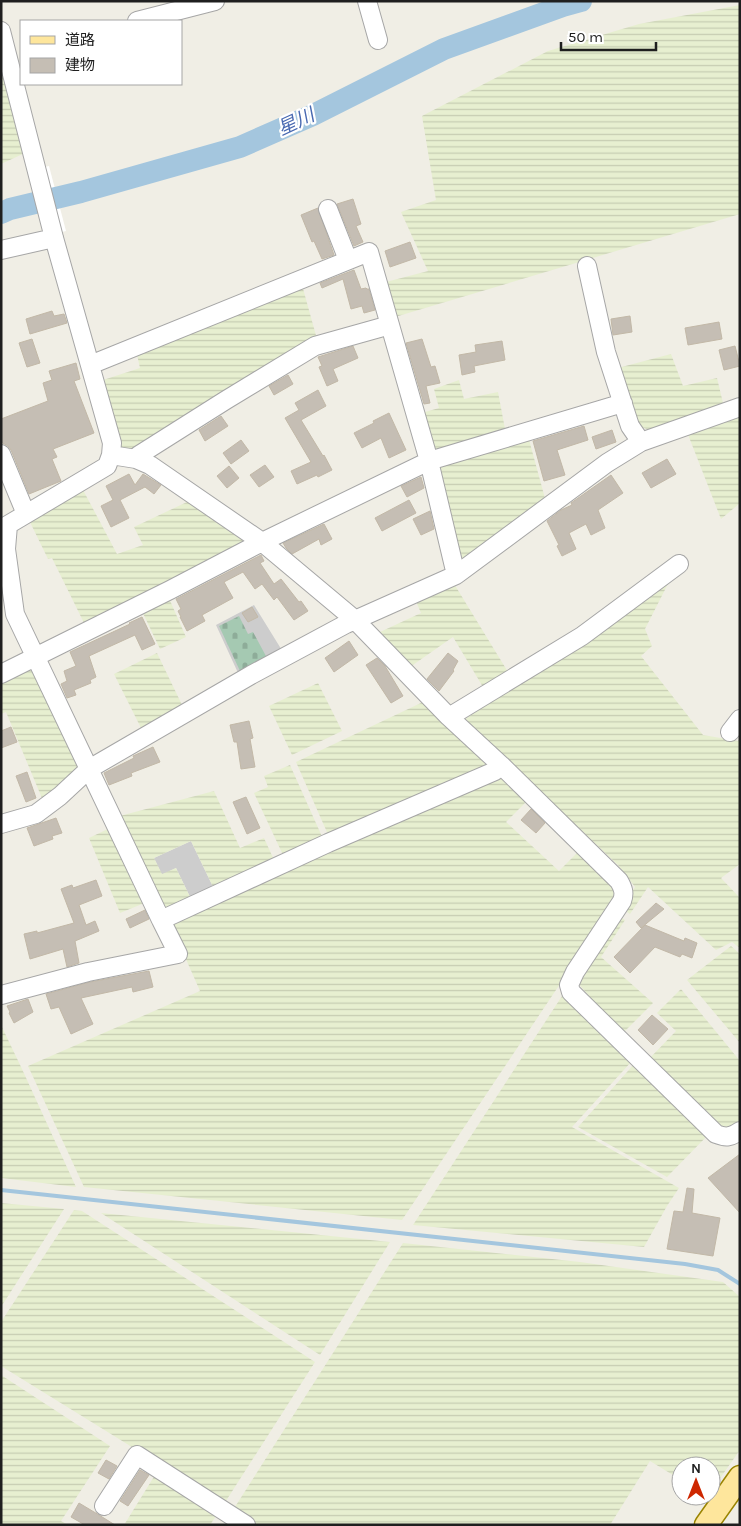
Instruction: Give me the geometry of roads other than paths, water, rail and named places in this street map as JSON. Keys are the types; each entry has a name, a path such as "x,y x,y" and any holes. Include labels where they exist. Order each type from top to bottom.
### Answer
{"main road":[{"path":"706,1525 740,1477"}],"street":[{"path":"141,20 216,1"},
{"path":"367,1 378,40"},
{"path":"1,31 10,54 34,163 112,443 111,455 107,466 4,527 15,614 178,954 88,972 1,995"},
{"path":"328,209 348,260"},
{"path":"1,250 54,238"},
{"path":"90,365 369,252 429,461 456,574"},
{"path":"587,266 606,352 630,426 641,442"},
{"path":"136,459 139,455 226,400 315,346 390,325"},
{"path":"1,674 262,542 429,461 623,403"},
{"path":"1,824 36,814 60,796 89,769 259,671 354,619 456,574 608,463 641,442 740,406"},
{"path":"1,454 26,514"},
{"path":"111,455 136,459 150,465 262,542 354,619 448,717 501,765 619,881 624,892 622,901 575,972 569,985 570,992 716,1134 726,1137 740,1131"},
{"path":"448,717 582,636 679,564"},
{"path":"161,920 328,843 495,771 501,765"},
{"path":"104,1506 137,1455 221,1518 246,1525"}],"waterway":[{"name":"星川","path":"1,213 240,147 313,115 444,49 581,1"},
{"path":"1,1190 685,1264 718,1270 740,1284"}]}
